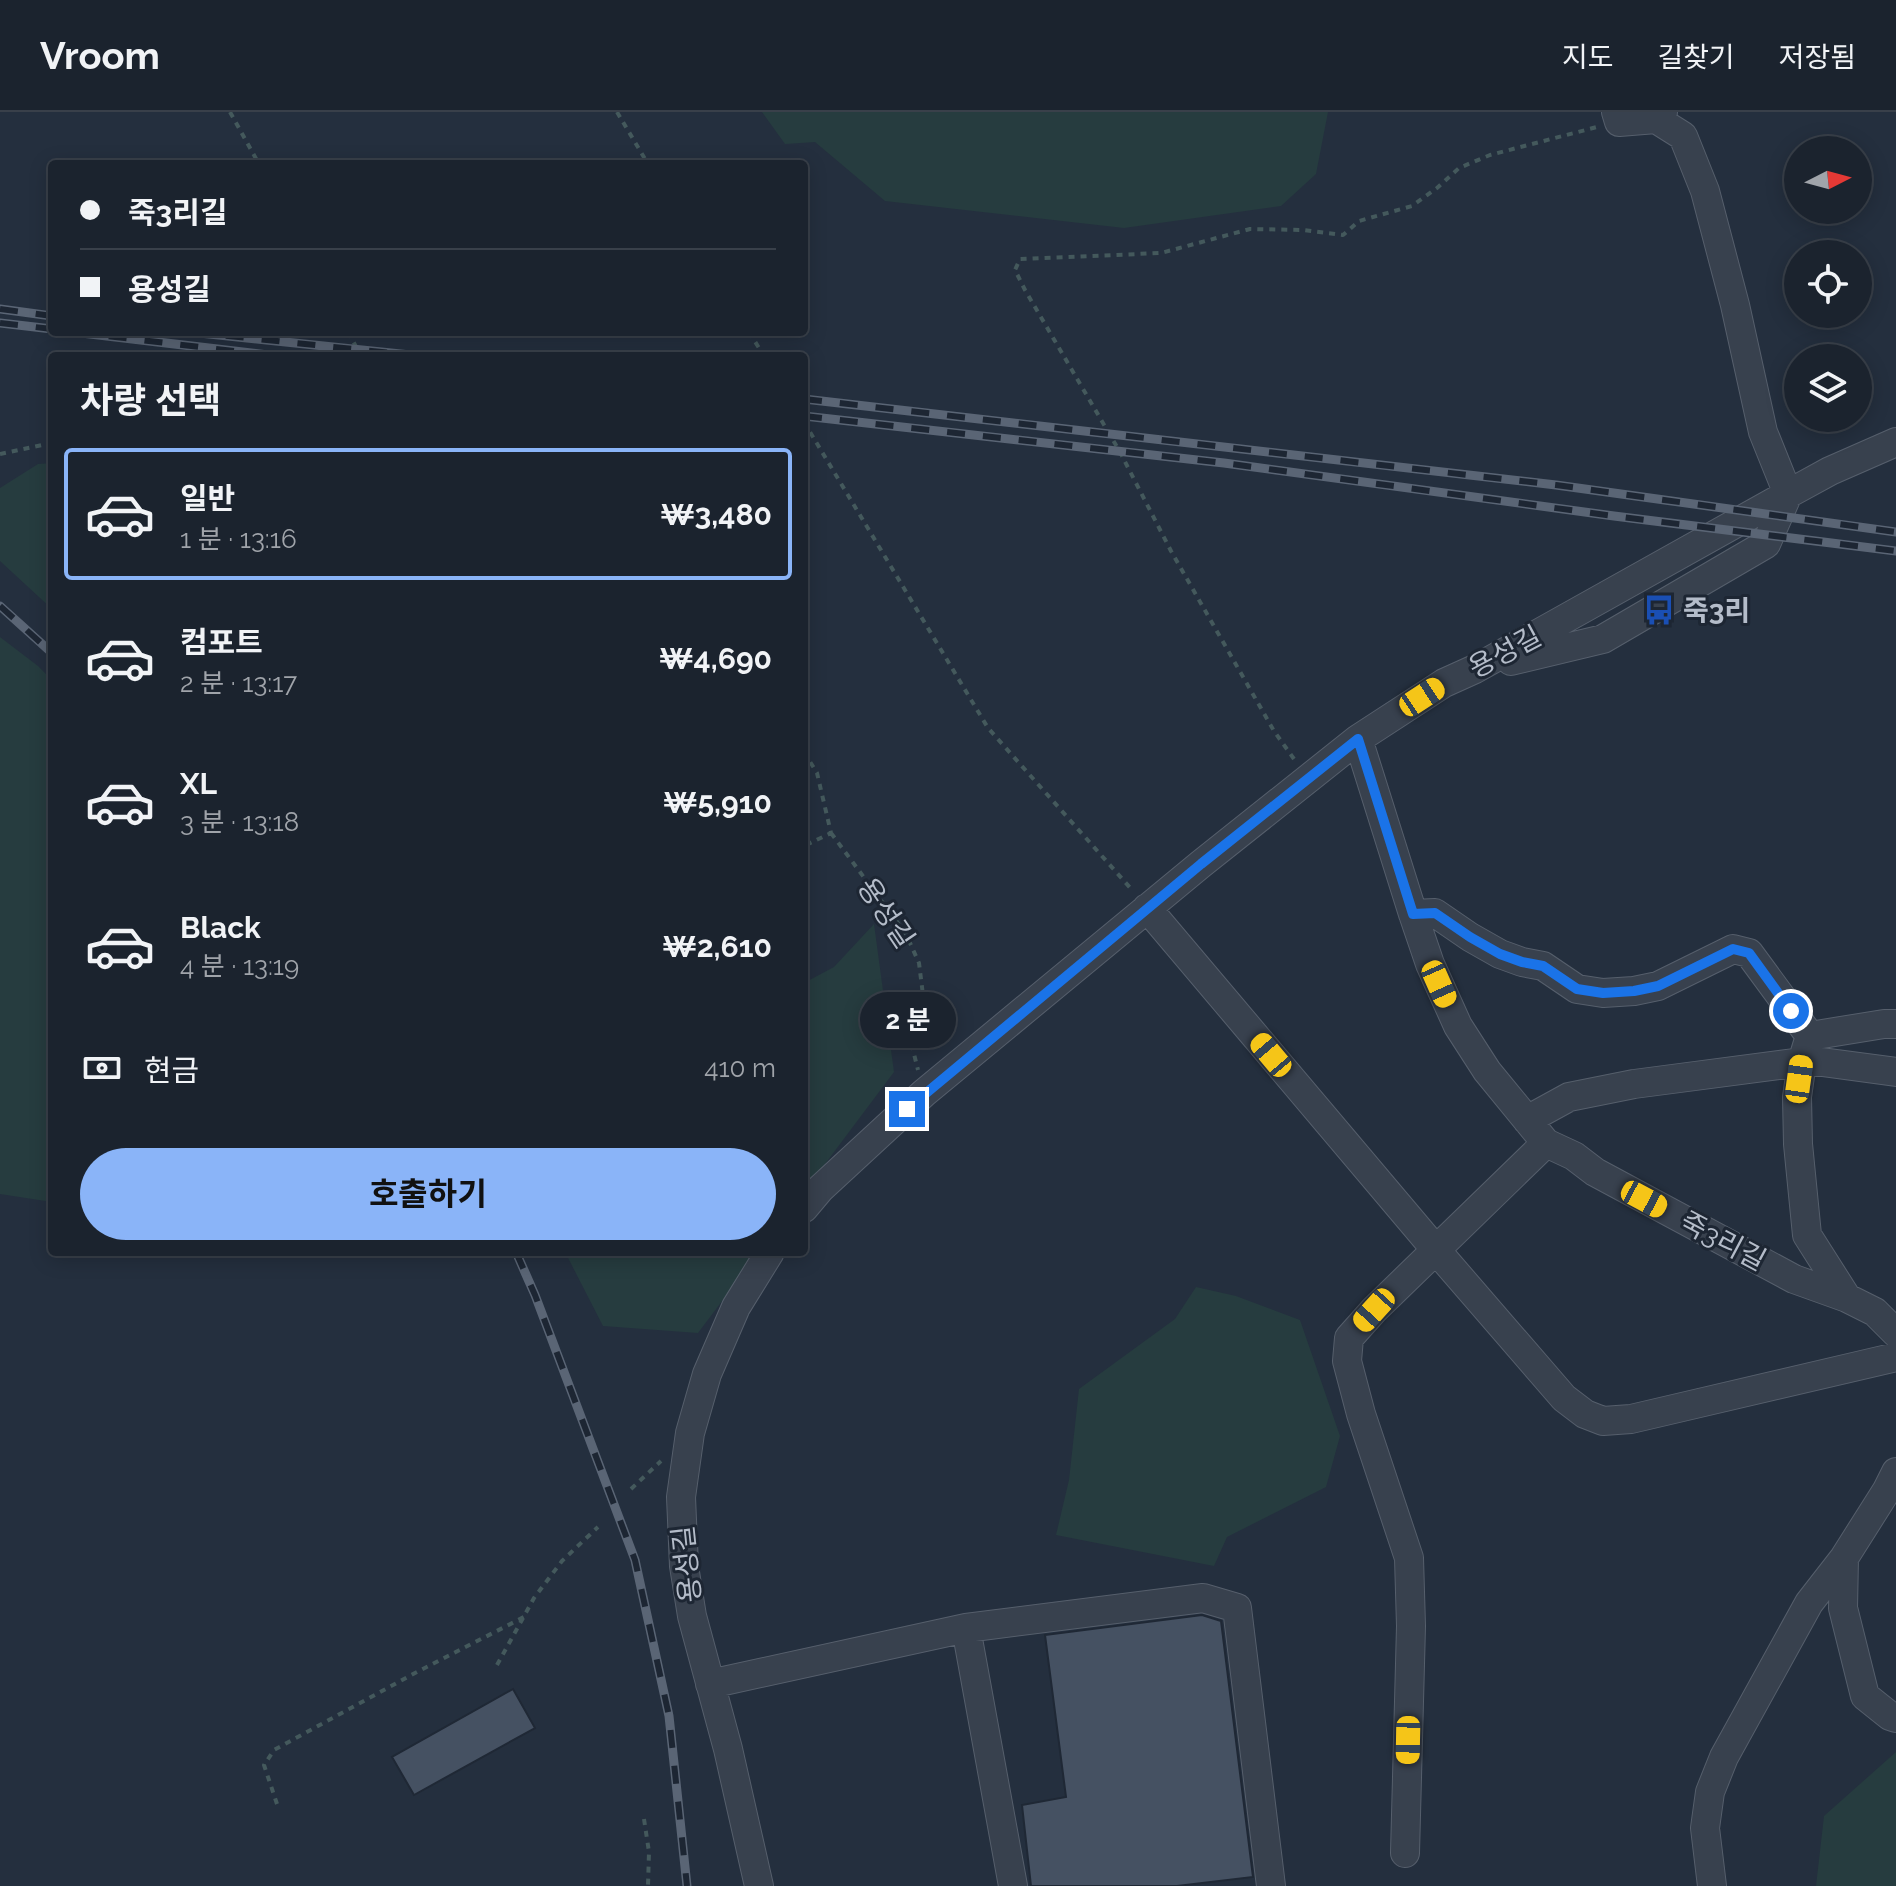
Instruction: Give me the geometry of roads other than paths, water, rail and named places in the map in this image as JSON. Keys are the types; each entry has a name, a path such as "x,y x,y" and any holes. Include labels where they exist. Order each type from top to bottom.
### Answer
{"street":[{"path":"1618,117 1660,116 1683,136 1705,191 1735,305 1763,432 1788,494"},
{"name":"용성길","path":"808,1203 924,1093 1147,908 1358,739 1444,683 1475,669 1830,471 1896,442"},
{"name":"죽3리길","path":"1358,739 1430,964 1458,1026 1487,1071 1546,1143 1794,1279 1847,1298 1875,1312 1896,1333"},
{"path":"1147,908 1564,1398 1585,1414 1603,1421 1631,1419 1896,1357"},
{"path":"1413,914 1435,913 1500,954 1543,966 1577,989 1603,993 1658,986 1733,949 1749,953 1806,1049 1822,1062 1896,1072"},
{"path":"1527,1120 1569,1097 1806,1049 1884,1024 1896,1024"},
{"name":"죽3리길","path":"1806,1049 1797,1097 1807,1235 1847,1298"},
{"path":"1405,1853 1411,1626 1409,1558 1361,1414 1347,1361 1349,1338 1546,1143"},
{"name":"용성길","path":"759,1886 728,1749 692,1616 684,1566 681,1497 690,1433 707,1374 736,1307 768,1256"},
{"path":"1712,1886 1705,1828 1710,1792 1724,1757 1809,1603 1844,1558 1896,1472"},
{"path":"1844,1558 1843,1608 1865,1696 1896,1718"},
{"path":"710,1684 966,1628 1203,1598 1237,1608 1271,1886"},
{"path":"966,1628 1013,1886"}],"railway":[{"path":"0,309 48,315"},
{"path":"0,323 48,329"},
{"path":"107,336 242,352"},
{"path":"228,336 382,352"},
{"path":"808,399 1556,485 1896,532"},
{"path":"808,416 1224,463 1896,551"},
{"path":"0,606 48,649"},
{"path":"518,1256 635,1560 669,1716 687,1886"}],"place":[{"name":"죽3리","path":"1659,610"}]}
